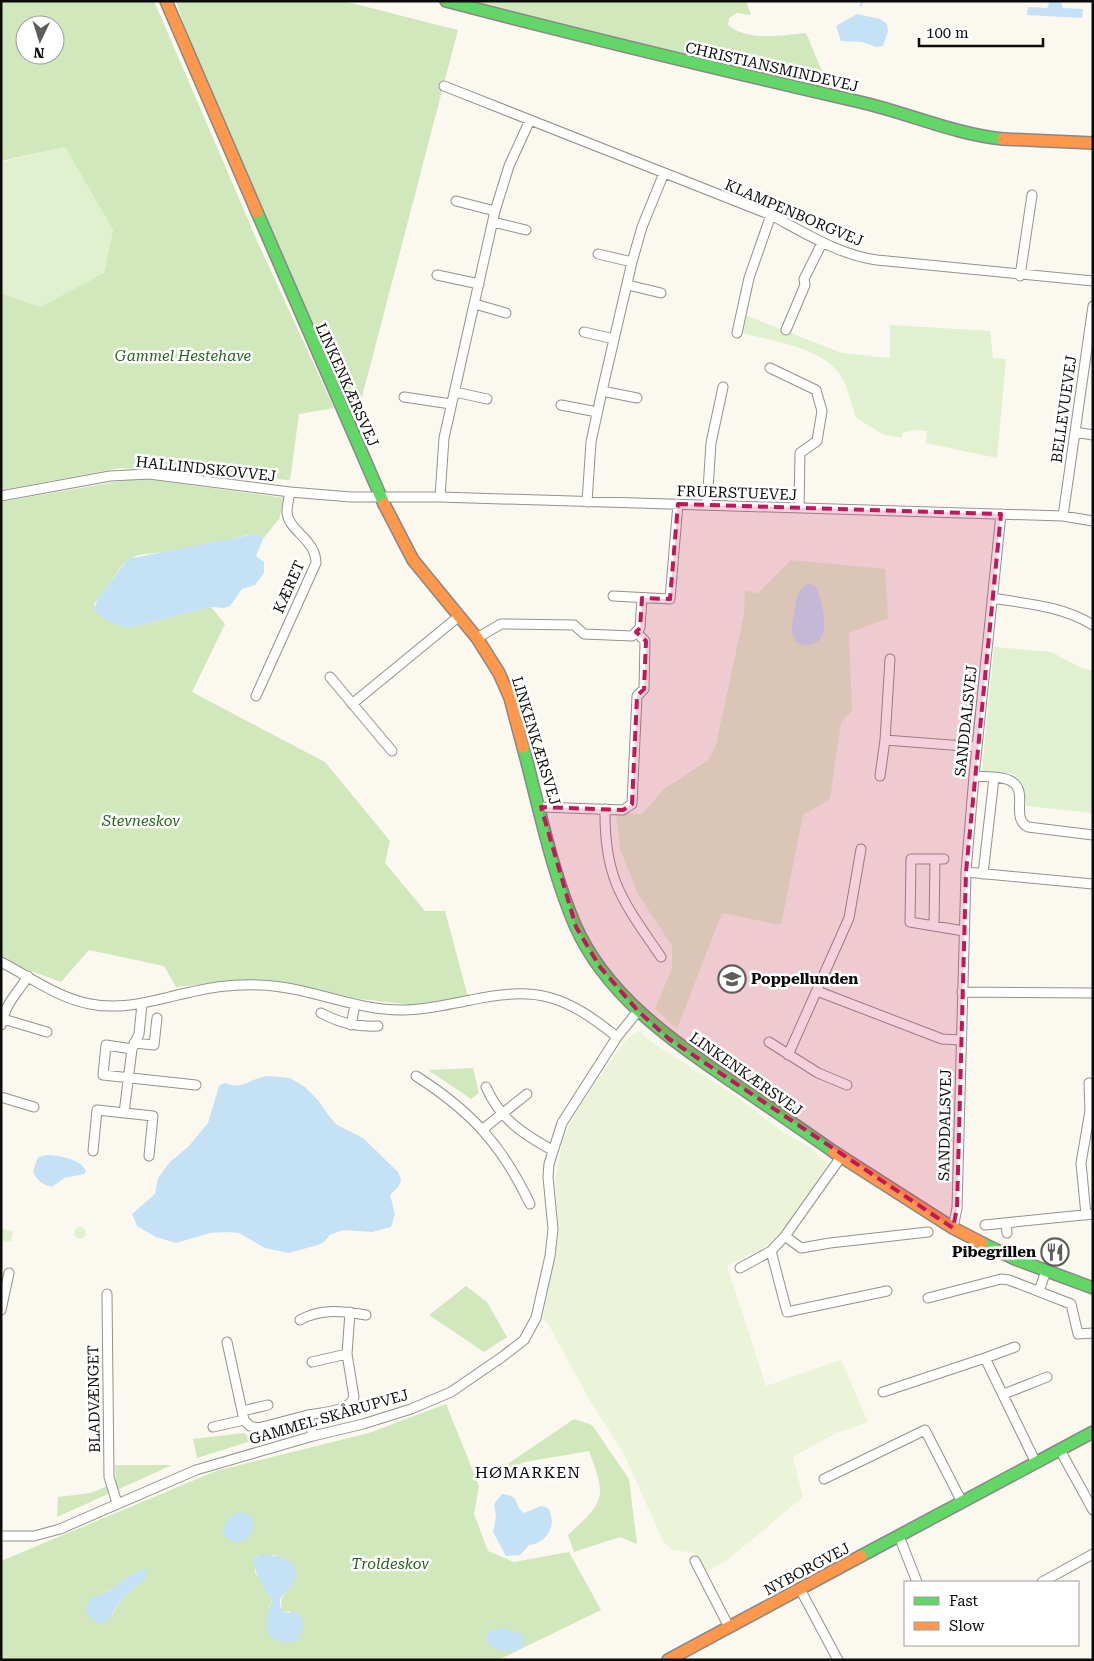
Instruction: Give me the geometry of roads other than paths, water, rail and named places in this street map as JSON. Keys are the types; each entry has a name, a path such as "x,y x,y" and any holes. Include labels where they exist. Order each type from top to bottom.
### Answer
{"street":[{"name":"LINKENKÆRSVEJ","path":"166,1 380,496 408,552 458,617 477,638 499,672 510,698 541,807 562,892 576,927 600,967 638,1011 669,1039 841,1157 952,1228 1015,1260 1093,1288"},
{"name":"CHRISTIANSMINDEVEJ","path":"446,1 660,56 893,110 982,137 1032,142 1093,143"},
{"name":"KLAMPENBORGVEJ","path":"444,86 771,215 822,243 851,254 873,260 1020,276 1093,281"},
{"path":"440,497 444,438 476,304 495,211 509,166 530,120"},
{"path":"587,502 591,442 632,262 642,227 664,173"},
{"path":"1020,276 1032,195"},
{"path":"456,201 495,211"},
{"path":"736,333 749,278 771,215"},
{"path":"493,222 526,230"},
{"path":"786,330 805,285 804,279 822,243"},
{"path":"598,254 632,262"},
{"path":"437,275 479,284"},
{"path":"628,285 661,294"},
{"path":"476,304 506,313"},
{"name":"BELLEVUEVEJ","path":"1063,516 1093,306"},
{"path":"584,332 614,339"},
{"path":"770,368 816,390 822,411 817,440 800,453 799,508"},
{"path":"707,505 712,443 723,387"},
{"path":"602,391 637,398"},
{"path":"455,392 487,399"},
{"path":"404,397 451,404"},
{"path":"561,405 597,412"},
{"path":"1075,432 1093,435"},
{"name":"HALLINDSKOVVEJ","path":"1,496 110,476 150,474 290,492 351,497 380,496"},
{"name":"KÆRET","path":"256,696 316,563 316,552 290,521 287,513 290,492"},
{"name":"FRUERSTUEVEJ","path":"380,496 1063,516 1093,522"},
{"path":"613,596 670,599 678,504"},
{"name":"SANDDALSVEJ","path":"952,1228 957,1208 966,872 1001,514"},
{"path":"477,638 501,624 574,625 584,634 632,636 640,628 642,598"},
{"path":"992,598 1057,608 1093,625"},
{"path":"352,704 458,617"},
{"path":"541,807 623,810 632,804 637,696 644,689 645,671 645,641 636,632"},
{"path":"880,776 886,740 890,660"},
{"path":"330,677 392,751"},
{"path":"886,740 977,748"},
{"path":"974,776 1008,780 1017,785 1020,792 1019,817 1022,824 1028,827 1093,835"},
{"path":"983,874 994,778"},
{"path":"605,809 606,854 618,894 661,957"},
{"path":"788,1054 849,918 861,849"},
{"path":"934,926 940,859 911,858 910,922 934,926 964,931"},
{"path":"966,872 1093,884"},
{"path":"1,962 69,998 91,1004 114,1006 142,1004 192,991 259,984 299,989 355,1005 403,1010 428,1009 508,993 543,995 574,1006 618,1037"},
{"path":"28,976 9,1000 2,1022 47,1032"},
{"path":"817,991 942,1039 961,1040"},
{"path":"962,992 1093,993"},
{"path":"124,1113 133,1046 139,1034 142,1004"},
{"path":"351,1025 355,1005"},
{"name":"GAMMEL SKÅRUPVEJ","path":"1,1536 34,1536 51,1531 196,1470 313,1436 363,1424 451,1392 524,1340 535,1321 550,1254 553,1229 548,1177 552,1150 562,1123 618,1037 638,1011"},
{"path":"321,1013 336,1021 351,1025 378,1026"},
{"path":"157,1018 154,1045 106,1046 103,1075 196,1085"},
{"path":"769,1042 818,1073 847,1085"},
{"path":"416,1076 463,1108 483,1129 518,1180 530,1204"},
{"path":"985,1225 1090,1214 1081,1163 1090,1111 1088,1083"},
{"path":"486,1087 502,1114 514,1127 552,1150"},
{"path":"483,1129 526,1094"},
{"path":"1,1098 34,1107"},
{"path":"93,1151 97,1110 153,1116 149,1156"},
{"path":"740,1268 771,1251 785,1236 841,1157"},
{"path":"1006,1223 1007,1233"},
{"path":"785,1236 801,1248 830,1242 928,1232"},
{"path":"771,1251 787,1312 886,1291"},
{"path":"1039,1291 1046,1271"},
{"path":"1,1310 9,1273"},
{"path":"928,1298 1001,1279 1071,1304 1078,1334 1093,1333"},
{"name":"BLADVÆNGET","path":"107,1294 109,1478 117,1503"},
{"path":"300,1320 312,1313 350,1312 366,1315"},
{"path":"227,1342 243,1415 250,1426 258,1428 347,1407 354,1397 347,1354 350,1312"},
{"path":"883,1392 1015,1346"},
{"path":"312,1362 347,1354"},
{"path":"985,1358 1036,1463"},
{"path":"1004,1394 1048,1377"},
{"path":"213,1427 268,1406"},
{"path":"308,1416 313,1436"},
{"path":"824,1479 926,1430 962,1502"},
{"name":"NYBORGVEJ","path":"668,1660 1093,1432"},
{"path":"1060,1450 1093,1510"},
{"path":"899,1536 917,1581"},
{"path":"1044,1581 1093,1554"},
{"path":"695,1561 730,1627"},
{"path":"800,1589 838,1660"}],"water":[{"path":"1050,1 1060,1 1063,8 1083,9 1082,18 1027,15 1028,7 1047,8"},
{"path":"857,14 880,19 887,24 888,31 883,46 876,47 862,42 841,41 836,26"},
{"path":"255,534 262,536 263,539 256,556 264,562 264,573 255,585 242,589 230,606 224,608 211,607 129,628 114,624 94,609 98,598 128,559"},
{"path":"809,583 817,588 823,614 824,630 822,636 814,644 803,645 794,639 792,626 798,594"},
{"path":"269,1076 290,1078 305,1087 318,1100 337,1125 363,1138 398,1172 401,1179 399,1186 390,1195 395,1214 391,1227 372,1232 343,1230 330,1235 324,1242 318,1245 288,1253 265,1248 239,1233 210,1233 176,1243 156,1237 137,1226 132,1214 155,1194 158,1178 169,1163 189,1146 208,1123 219,1086 225,1083 237,1086 242,1085"},
{"path":"47,1155 74,1160 86,1171 84,1174 64,1178 52,1187 46,1185 38,1179 33,1171 38,1157"},
{"path":"502,1494 515,1499 518,1507 524,1513 541,1506 548,1508 551,1514 551,1527 546,1537 535,1544 529,1545 520,1555 506,1556 493,1532 496,1517 494,1504"},
{"path":"243,1512 253,1521 253,1528 246,1540 235,1543 223,1535 226,1522 234,1514"},
{"path":"260,1554 287,1560 296,1569 293,1583 282,1596 280,1606 284,1613 294,1612 301,1615 304,1628 297,1641 279,1641 270,1636 267,1631 267,1618 272,1598 262,1585 255,1567 254,1557"},
{"path":"147,1568 146,1578 123,1597 106,1623 99,1624 85,1613 89,1599 111,1590 127,1577"},
{"path":"502,1628 523,1634 525,1640 522,1648 504,1651 493,1648 489,1644 487,1632"}],"waterway":[{"path":"861,5 862,1"}],"place":[{"name":"Poppellunden","path":"732,979"},
{"name":"Pibegrillen","path":"1055,1252"}],"district":[{"name":"HØMARKEN","path":"528,1472"}],"park label":[{"name":"Gammel Hestehave","path":"183,356"},
{"name":"Stevneskov","path":"141,821"},
{"name":"Troldeskov","path":"390,1564"}]}
